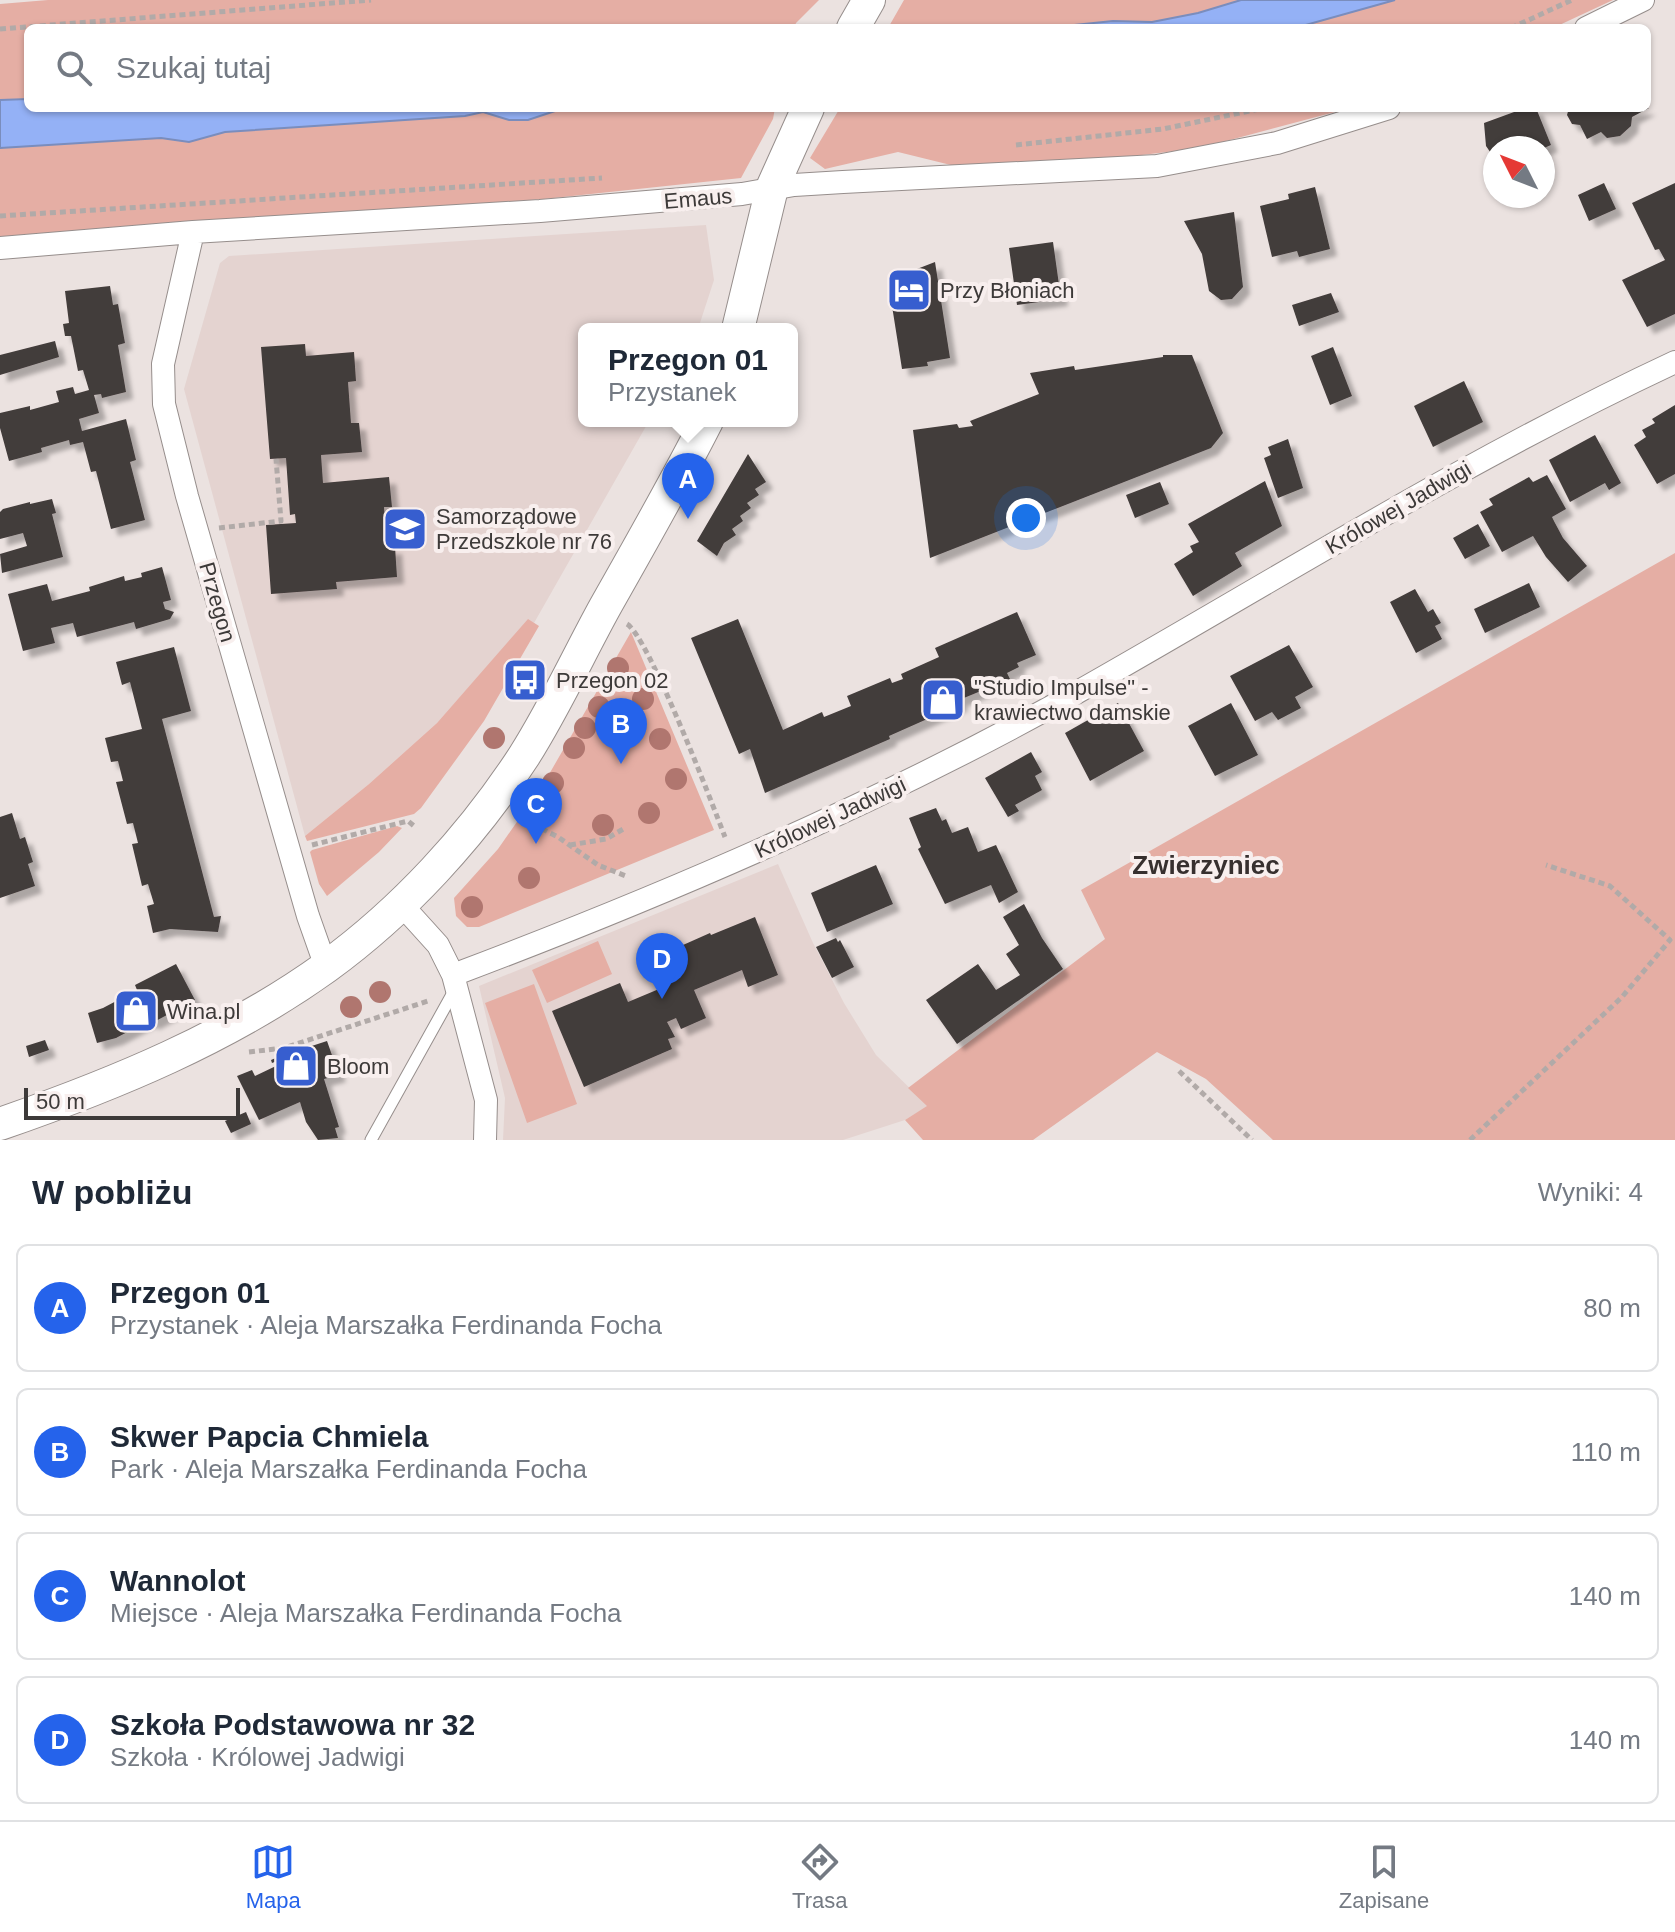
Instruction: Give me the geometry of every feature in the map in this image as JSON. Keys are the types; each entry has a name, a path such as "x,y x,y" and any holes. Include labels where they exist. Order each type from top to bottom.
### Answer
{"street":[{"path":"1594,24 1643,0"},
{"path":"739,323 772,188 806,112"},
{"name":"Emaus","path":"0,248 193,232 540,211 858,181 1157,166 1277,143 1376,112"},
{"name":"Przegon","path":"193,232 163,364 164,404 187,496 308,916 326,967"},
{"name":"Królowej Jadwigi","path":"455,981 696,878 870,799 1065,699 1526,435 1675,362"},
{"path":"4,1120 168,1060 247,1018 326,967 435,870 468,832 525,754 704,427"},
{"path":"400,903 438,945 455,981 486,1100 485,1140"}],"lane":[{"path":"371,1140 455,981"}],"path":[{"path":"64,24 371,0"},
{"path":"1520,24 1572,0"},
{"path":"0,29 24,27"},
{"path":"1007,146 1163,129 1245,112"},
{"path":"0,216 608,177"},
{"path":"218,528 281,521 276,459"},
{"path":"627,624 635,629 658,674 725,837"},
{"path":"515,814 598,865 626,876"},
{"path":"303,847 408,821 414,826"},
{"path":"569,845 606,839 625,828"},
{"path":"1470,1140 1622,997 1670,940 1610,886 1546,865"},
{"path":"248,1053 284,1048 430,1000"},
{"path":"1179,1071 1252,1140"}],"shaded area":[{"path":"48,0 819,0 796,24 24,24 24,99 0,100 0,4"},
{"path":"904,0 1241,0 1198,14 1152,22 890,24"},
{"path":"1395,0 1613,0 1562,24 1309,24"},
{"path":"483,112 509,120 528,120 552,112 774,112 741,178 544,199 0,240 0,148 161,138 189,142 225,132 465,116"},
{"path":"838,112 1335,112 1200,148 1117,158 959,167 898,152 825,169 810,158"},
{"name":"Samorządowe Przedszkole nr 76","path":"706,225 714,280 700,323 578,323 578,427 646,427 534,623 528,620 437,723 305,836 184,389 220,263 229,256"},
{"path":"1675,553 1675,1140 1273,1140 1206,1079 1157,1052 1033,1140 923,1140 905,1120 927,1106 908,1088 1105,939 1081,890"},
{"path":"528,619 539,626 484,721 421,808 414,814 307,841 305,836 437,723"},
{"path":"631,632 714,830 479,927 467,927 456,916 454,898 498,849 544,783"},
{"path":"397,826 402,828 379,852 327,896 319,884 312,850"},
{"path":"778,864 813,943 876,1055 928,1106 905,1120 843,1140 503,1140 505,1098 479,986"},
{"path":"598,941 612,974 547,1003 532,970"},
{"path":"534,984 577,1104 527,1123 485,1003"}],"water":[{"path":"1241,0 1395,0 1309,24 1084,24 1152,22"},
{"path":"24,99 24,112 483,112 465,116 225,132 189,142 161,138 0,148 0,100"},
{"path":"483,112 552,112 528,120 509,120"}],"building":[{"path":"1514,112 1538,112 1547,136 1485,136 1484,123"},
{"path":"1568,112 1641,112 1632,117 1631,126 1620,136 1607,138 1601,132 1587,139 1580,125 1572,124"},
{"path":"1604,183 1616,209 1589,221 1578,195"},
{"path":"1675,183 1675,314 1647,327 1622,280 1665,260 1659,249 1655,250 1632,203"},
{"path":"1315,187 1330,249 1299,257 1297,251 1272,257 1260,206 1289,199 1288,194"},
{"path":"1234,212 1243,287 1232,299 1221,300 1209,291 1202,254 1184,221"},
{"path":"1053,242 1061,299 1017,305 1009,248"},
{"path":"935,262 950,358 927,362 928,366 902,369 889,287 904,274"},
{"path":"110,286 113,305 118,304 125,343 118,345 126,392 102,398 101,394 94,395 99,413 79,419 82,431 126,419 136,460 130,462 145,520 111,529 96,471 91,472 83,442 70,445 69,440 41,448 42,452 9,461 0,428 0,413 30,406 30,410 59,402 56,391 73,387 75,394 89,390 83,370 78,371 71,336 65,336 63,324 69,323 65,291"},
{"path":"1331,293 1339,312 1299,326 1292,305"},
{"path":"55,341 59,357 0,375 0,355"},
{"path":"305,344 306,356 354,352 356,381 348,382 351,423 359,423 362,452 321,455 323,483 389,477 392,507 384,507 387,548 395,547 397,577 336,582 337,589 271,594 266,525 296,523 295,514 290,515 286,458 270,459 261,347"},
{"path":"1333,347 1352,396 1330,405 1311,356"},
{"path":"1163,355 1192,355 1223,433 1211,448 930,558 913,430 957,424 959,428 973,426 970,421 1039,394 1030,373 1074,366 1075,370"},
{"path":"1464,381 1483,422 1433,447 1414,406"},
{"path":"1675,405 1675,474 1657,484 1634,445 1646,437 1642,430 1655,423 1652,419"},
{"path":"1595,435 1621,483 1609,490 1605,483 1570,502 1549,460"},
{"path":"1288,439 1303,488 1278,498 1264,458 1271,455 1268,447"},
{"path":"748,454 766,482 755,489 759,495 747,503 751,508 740,516 743,521 732,529 736,535 724,543 717,556 697,541"},
{"path":"1547,475 1566,509 1552,517 1563,538 1587,566 1568,582 1533,536 1502,552 1480,512 1493,505 1489,499 1529,477 1533,482"},
{"path":"1265,481 1282,526 1235,553 1242,566 1193,596 1174,564 1193,552 1190,546 1199,542 1188,524"},
{"path":"1160,482 1169,504 1135,518 1126,495"},
{"path":"52,499 56,513 52,514 63,557 2,573 0,554 27,546 23,533 0,539 0,512 30,502"},
{"path":"1478,524 1490,546 1465,559 1453,538"},
{"path":"162,567 171,600 163,602 165,609 174,612 170,619 136,629 134,622 77,637 73,623 51,628 55,643 23,651 8,594 47,584 52,601 90,591 89,587 124,576 125,581 142,577 141,573"},
{"path":"1529,583 1540,607 1485,633 1474,609"},
{"path":"1415,589 1428,612 1433,609 1441,623 1435,626 1442,639 1416,653 1390,602"},
{"path":"1017,612 1036,655 1017,663 1019,667 1007,673 1010,679 959,700 961,704 889,736 890,739 765,793 750,749 739,754 691,638 738,619 783,730 822,712 824,717 851,706 847,696 890,678 892,683 903,679 901,674 939,657 935,648"},
{"path":"1289,645 1313,687 1295,697 1301,708 1278,720 1272,712 1255,721 1230,676"},
{"path":"174,647 191,711 162,719 214,917 221,916 218,932 170,929 153,933 147,906 154,904 148,884 142,886 132,844 138,843 133,823 127,824 116,782 123,781 118,761 111,762 105,738 142,729 130,682 122,685 116,662"},
{"path":"1118,703 1144,751 1090,781 1065,733"},
{"path":"1231,703 1258,755 1215,776 1188,726"},
{"path":"1031,752 1042,772 1035,776 1042,790 1015,805 1019,811 1008,817 985,778"},
{"path":"936,808 942,821 946,819 952,833 968,827 978,852 996,845 1018,892 999,903 991,885 945,904 918,849 921,847 909,818"},
{"path":"12,813 20,839 25,837 33,862 28,864 35,886 0,898 0,817"},
{"path":"876,865 893,904 827,932 811,893"},
{"path":"1024,904 1063,969 957,1044 926,1000 978,964 996,990 1020,975 1006,954 1019,945 1003,917"},
{"path":"755,917 778,975 748,987 742,970 694,990 706,1018 681,1029 676,1018 667,1022 675,1037 668,1039 672,1049 584,1087 552,1011 620,983 628,1002 659,989 647,961"},
{"path":"836,938 854,967 832,978 816,947"},
{"path":"176,964 195,1000 152,1023 150,1020 116,1038 97,1043 88,1013 137,990 135,985"},
{"path":"45,1040 49,1050 29,1057 26,1046"},
{"path":"327,1041 339,1075 324,1079 339,1127 335,1128 338,1138 318,1140 306,1122 300,1102 259,1120 237,1076 252,1070 255,1076 278,1065 277,1061 272,1063 271,1060"},
{"path":"246,1112 251,1124 231,1133 225,1121"}],"place":[{"name":"Przy Błoniach","path":"909,290"},
{"name":"Przegon 01","path":"688,519"},
{"name":"Samorządowe Przedszkole nr 76","path":"405,529"},
{"name":"Przegon 02","path":"525,680"},
{"name":"\"Studio Impulse\" - krawiectwo damskie","path":"943,700"},
{"name":"Skwer Papcia Chmiela","path":"621,764"},
{"name":"Wannolot","path":"536,844"},
{"name":"Szkoła Podstawowa nr 32","path":"662,999"},
{"name":"Wina.pl","path":"136,1011"},
{"name":"Bloom","path":"296,1066"}],"district":[{"name":"Zwierzyniec","path":"1206,865"}]}
